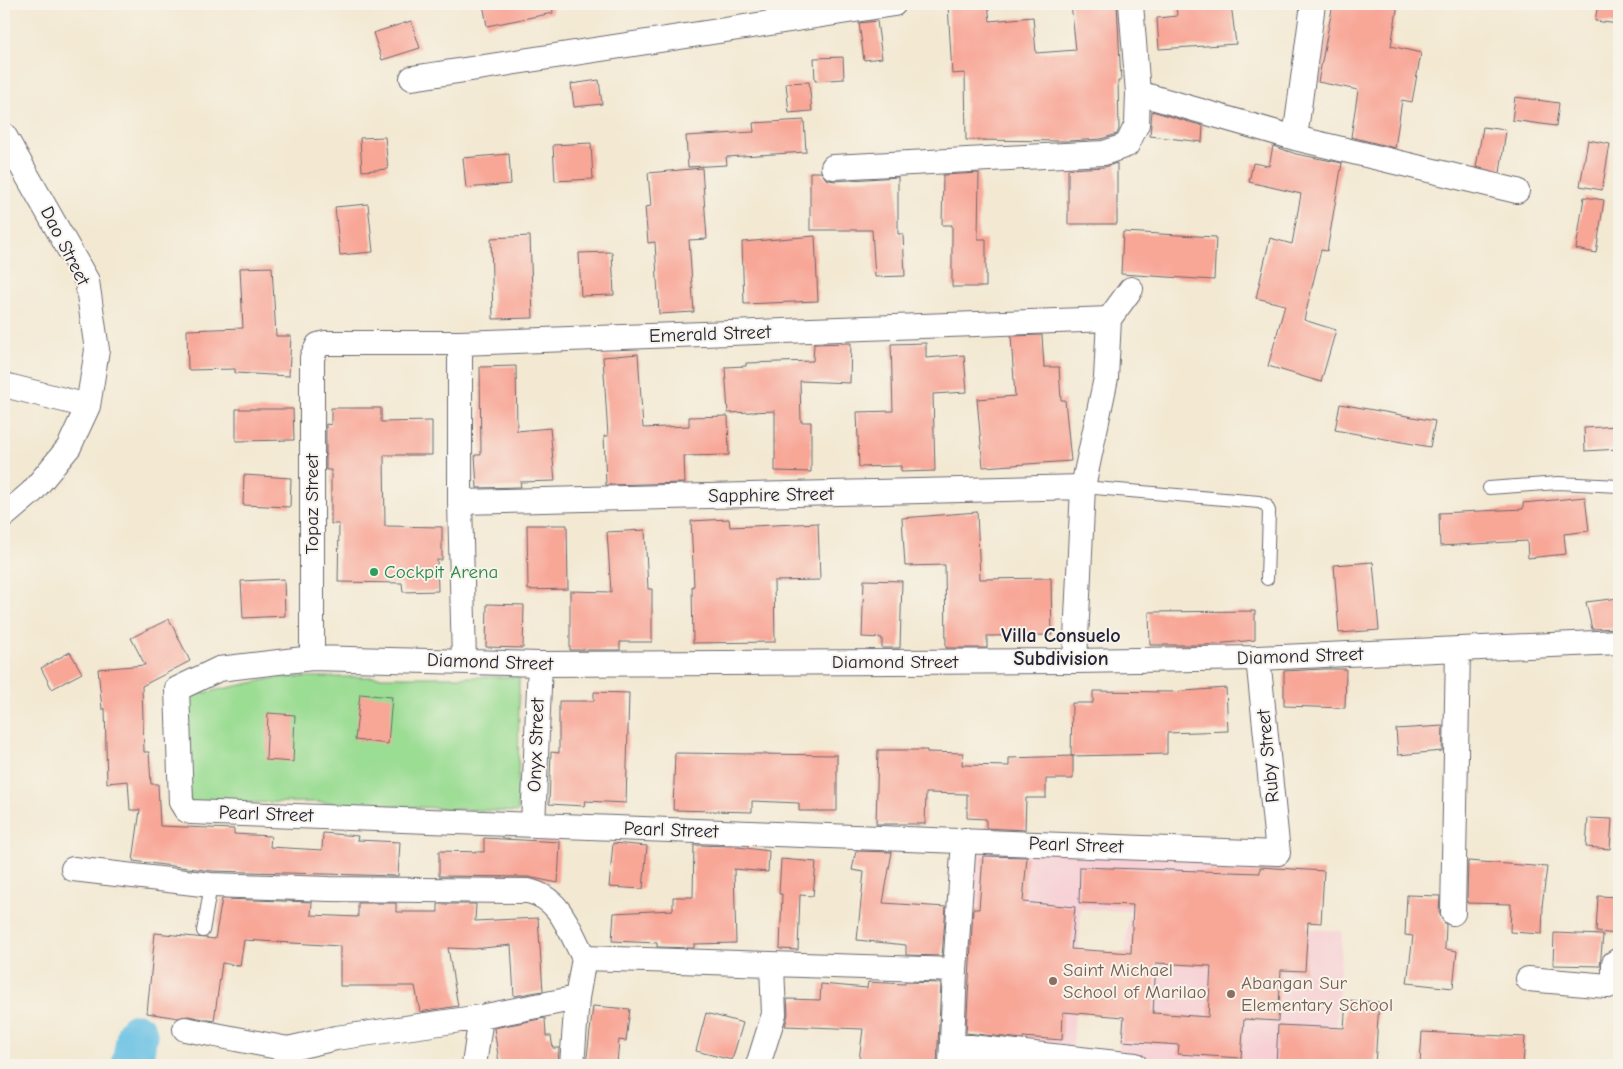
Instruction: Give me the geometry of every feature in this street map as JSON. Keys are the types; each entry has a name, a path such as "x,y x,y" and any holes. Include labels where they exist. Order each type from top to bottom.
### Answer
{"street":[{"path":"412,78 894,4"},
{"path":"833,167 1104,153 1127,145 1137,124 1138,93 1131,4"},
{"path":"1295,138 1313,4"},
{"path":"1138,93 1295,138 1517,191"},
{"name":"Dao Street","path":"4,134 87,281 98,350 88,406 69,447 32,492 4,516"},
{"path":"1075,661 1083,487 1106,378 1109,320 1131,289"},
{"name":"Emerald Street","path":"314,350 318,345 325,343 460,343 1109,320"},
{"path":"460,343 460,502 464,661"},
{"name":"Topaz Street","path":"312,658 312,357 314,350"},
{"path":"4,385 88,406"},
{"name":"Sapphire Street","path":"460,502 1083,487"},
{"name":"Diamond Street","path":"176,689 219,669 312,658 540,664 1075,661 1258,658 1619,642"},
{"path":"1453,913 1458,649"},
{"name":"Ruby Street","path":"1258,658 1278,853"},
{"name":"Onyx Street","path":"533,825 540,664"},
{"name":"Pearl Street","path":"176,689 181,802 186,810 1278,853"},
{"path":"964,840 955,970 952,1055 1135,1065"},
{"path":"73,869 211,885 329,889 528,891 540,894 550,900 558,909 584,958 577,998 572,1065"},
{"path":"584,958 772,966 955,970"},
{"path":"1528,979 1602,987 1612,982 1614,963 1619,960"},
{"path":"758,1065 774,1014 772,966"},
{"path":"185,1029 288,1049 336,1038 481,1016 577,998"},
{"path":"474,1065 481,1016"}],"lane":[{"path":"1489,488 1558,483 1619,486"},
{"path":"1083,487 1258,502 1266,505 1269,512 1267,578"},
{"path":"204,931 211,885"}],"shaded area":[{"name":"Saint Michael School of Marilao","path":"974,843 1257,864 1254,917 1081,909 1073,1049 1026,1045 1034,911 966,905"},
{"name":"Abangan Sur Elementary School","path":"1128,916 1342,931 1335,1065 1271,1065 1118,1057"}],"green space":[{"path":"280,677 519,677 518,812 315,802 190,803 179,698"}],"building":[{"path":"483,4 552,4 553,13 487,26"},
{"path":"948,4 988,4 990,21 1033,17 1036,53 1076,50 1071,4 1117,4 1121,81 1118,81 1119,129 1117,134 1101,139 1068,141 966,140 965,73 952,74"},
{"path":"1176,4 1231,4 1236,44 1159,49 1157,18 1177,16"},
{"path":"1333,4 1398,4 1391,46 1421,53 1412,102 1402,100 1395,148 1351,137 1358,90 1318,82"},
{"path":"1598,4 1619,4 1619,24 1595,21"},
{"path":"411,21 420,48 382,60 373,33"},
{"path":"877,21 882,58 864,60 859,23"},
{"path":"843,57 844,79 815,81 814,58"},
{"path":"599,80 602,104 574,107 571,84"},
{"path":"809,82 812,111 789,113 786,83"},
{"path":"1515,97 1559,103 1556,126 1512,120"},
{"path":"1152,111 1203,126 1202,142 1150,136"},
{"path":"804,120 806,152 726,157 727,165 688,167 686,136 754,132 753,123"},
{"path":"1483,127 1506,130 1500,173 1476,167"},
{"path":"385,137 388,169 362,171 360,138"},
{"path":"1588,140 1610,144 1602,190 1580,186"},
{"path":"591,143 593,179 555,181 553,145"},
{"path":"1273,146 1296,154 1342,163 1327,251 1321,250 1304,320 1336,330 1321,382 1268,366 1285,305 1256,298 1270,238 1292,244 1301,194 1249,182 1253,163 1269,166"},
{"path":"509,154 511,184 466,188 463,158"},
{"path":"1117,163 1117,224 1068,224 1068,169 1105,167"},
{"path":"702,168 707,239 689,240 694,312 659,314 655,242 648,243 645,207 651,206 648,173"},
{"path":"810,172 821,172 826,179 834,181 898,177 898,234 903,234 905,276 875,277 872,230 810,230"},
{"path":"979,173 978,239 986,239 986,287 952,287 952,225 942,225 943,175"},
{"path":"1584,197 1604,200 1596,253 1576,249"},
{"path":"368,204 373,252 340,255 335,207"},
{"path":"1123,232 1216,237 1214,280 1121,274"},
{"path":"530,236 533,318 493,319 491,238"},
{"path":"815,236 818,301 744,304 742,242"},
{"path":"612,252 614,295 581,296 579,253"},
{"path":"272,267 276,336 291,336 289,376 235,373 235,369 188,370 187,330 243,328 240,268"},
{"path":"1042,335 1044,367 1059,367 1061,400 1065,400 1071,461 983,467 977,399 1015,396 1011,336"},
{"path":"851,343 850,383 800,381 801,422 811,422 811,472 775,471 775,411 728,413 725,367 746,366 746,363 813,361 814,344"},
{"path":"926,343 926,358 964,355 967,392 933,394 935,471 901,472 901,466 859,467 857,412 893,411 891,344"},
{"path":"638,354 643,428 689,426 689,417 728,416 729,455 684,456 685,483 606,485 604,436 608,436 603,357"},
{"path":"516,366 517,431 550,428 555,481 520,482 521,487 477,488 475,455 481,455 480,367"},
{"path":"1340,404 1435,421 1430,447 1335,430"},
{"path":"331,408 381,408 381,422 432,421 432,455 384,455 385,526 442,527 442,560 437,560 438,591 403,592 402,583 338,582 339,524 331,524 331,470 326,470 326,424 331,425"},
{"path":"236,409 293,409 294,440 236,441"},
{"path":"1619,426 1619,449 1585,451 1584,428"},
{"path":"244,475 291,478 290,507 243,505"},
{"path":"1585,497 1589,531 1564,534 1566,554 1528,558 1527,541 1440,546 1439,513 1523,509 1523,503"},
{"path":"977,512 980,579 1051,578 1052,635 987,636 987,648 946,648 945,565 905,566 902,518"},
{"path":"729,519 730,527 818,523 820,580 774,581 775,642 693,643 692,586 694,586 691,521"},
{"path":"527,525 567,525 568,589 528,590"},
{"path":"645,530 648,589 652,589 652,642 620,642 620,650 570,650 570,591 611,592 607,532"},
{"path":"1373,562 1379,630 1339,633 1334,565"},
{"path":"284,579 285,616 243,618 241,581"},
{"path":"864,580 902,581 900,648 882,648 882,638 862,637"},
{"path":"1619,598 1619,628 1592,629 1586,602"},
{"path":"487,604 524,605 523,648 486,647"},
{"path":"1255,611 1255,640 1205,645 1150,645 1149,612"},
{"path":"169,619 190,661 142,686 144,752 149,752 151,784 158,784 160,826 234,829 234,834 271,836 270,847 322,850 323,833 358,836 357,840 400,842 398,876 212,871 133,861 140,810 130,810 128,781 107,783 105,709 102,709 98,669 145,665 131,638"},
{"path":"70,652 82,673 52,689 41,668"},
{"path":"1346,669 1345,708 1284,706 1284,671"},
{"path":"1226,688 1228,731 1167,733 1167,754 1071,756 1072,703 1093,703 1093,691 1171,692"},
{"path":"594,692 629,693 626,803 585,801 584,806 549,804 551,752 559,753 559,701 594,701"},
{"path":"360,694 392,697 388,744 355,740"},
{"path":"268,713 295,715 293,762 266,760"},
{"path":"1443,726 1442,751 1398,755 1396,729"},
{"path":"878,750 927,750 927,752 963,753 962,765 1009,766 1009,758 1073,756 1073,779 1046,779 1046,798 1026,798 1025,830 986,828 986,819 967,818 967,794 926,793 925,824 876,824"},
{"path":"675,753 837,755 837,811 799,811 799,803 752,801 752,812 673,810"},
{"path":"1588,818 1612,819 1610,849 1586,847"},
{"path":"484,838 560,842 558,883 528,877 439,876 439,851 484,852"},
{"path":"613,843 647,846 643,889 609,887"},
{"path":"694,845 731,846 769,851 768,872 734,869 736,943 694,944 694,948 657,947 657,943 612,941 614,913 673,910 673,897 693,897"},
{"path":"856,851 892,852 883,903 946,907 942,956 906,955 906,945 857,940 864,872 852,870"},
{"path":"983,856 1027,857 1023,902 1075,907 1071,949 1131,953 1133,905 1079,903 1080,867 1260,873 1260,867 1324,871 1321,923 1308,922 1305,971 1281,970 1278,1021 1244,1019 1241,1058 1178,1054 1179,1045 1122,1041 1124,1017 1063,1012 1062,1040 1023,1037 1023,1039 966,1033 973,909 979,909","holes":["1156,963 1211,966 1208,1017 1153,1013"]},
{"path":"781,859 816,862 813,896 800,895 798,950 780,949 782,894 779,894"},
{"path":"1468,861 1547,867 1542,906 1542,934 1510,932 1511,904 1467,903"},
{"path":"1407,895 1440,896 1439,913 1446,925 1445,949 1457,951 1453,988 1407,983 1413,936 1405,935"},
{"path":"1598,896 1619,897 1619,934 1596,932"},
{"path":"222,899 312,902 311,915 358,917 358,903 396,903 396,912 438,912 438,904 476,904 475,921 538,918 543,991 514,996 511,945 474,949 448,948 458,1006 420,1012 415,986 340,986 340,946 244,940 240,966 222,963 214,1021 188,1016 178,1018 147,1013 155,933 215,939"},
{"path":"1554,933 1603,935 1600,966 1553,965"},
{"path":"868,982 941,983 937,1065 899,1065 859,1060 863,1029 785,1026 788,1014 787,999 820,1000 821,984 867,988"},
{"path":"1346,1000 1379,1002 1375,1065 1276,1064 1278,1025 1344,1028"},
{"path":"593,1006 630,1009 626,1041 619,1040 617,1065 586,1065"},
{"path":"706,1013 743,1023 732,1060 696,1051"},
{"path":"545,1018 546,1036 551,1036 553,1048 559,1048 558,1065 520,1065 521,1060 499,1063 494,1028"},
{"path":"1422,1032 1525,1037 1523,1065 1420,1065"}],"waterway":[{"path":"132,1065 137,1034"}],"place":[{"name":"Cockpit Arena","path":"374,572"},
{"name":"Saint Michael School of Marilao","path":"1053,981"},
{"name":"Abangan Sur Elementary School","path":"1231,994"}],"district":[{"name":"Villa Consuelo Subdivision","path":"1061,646"}]}
